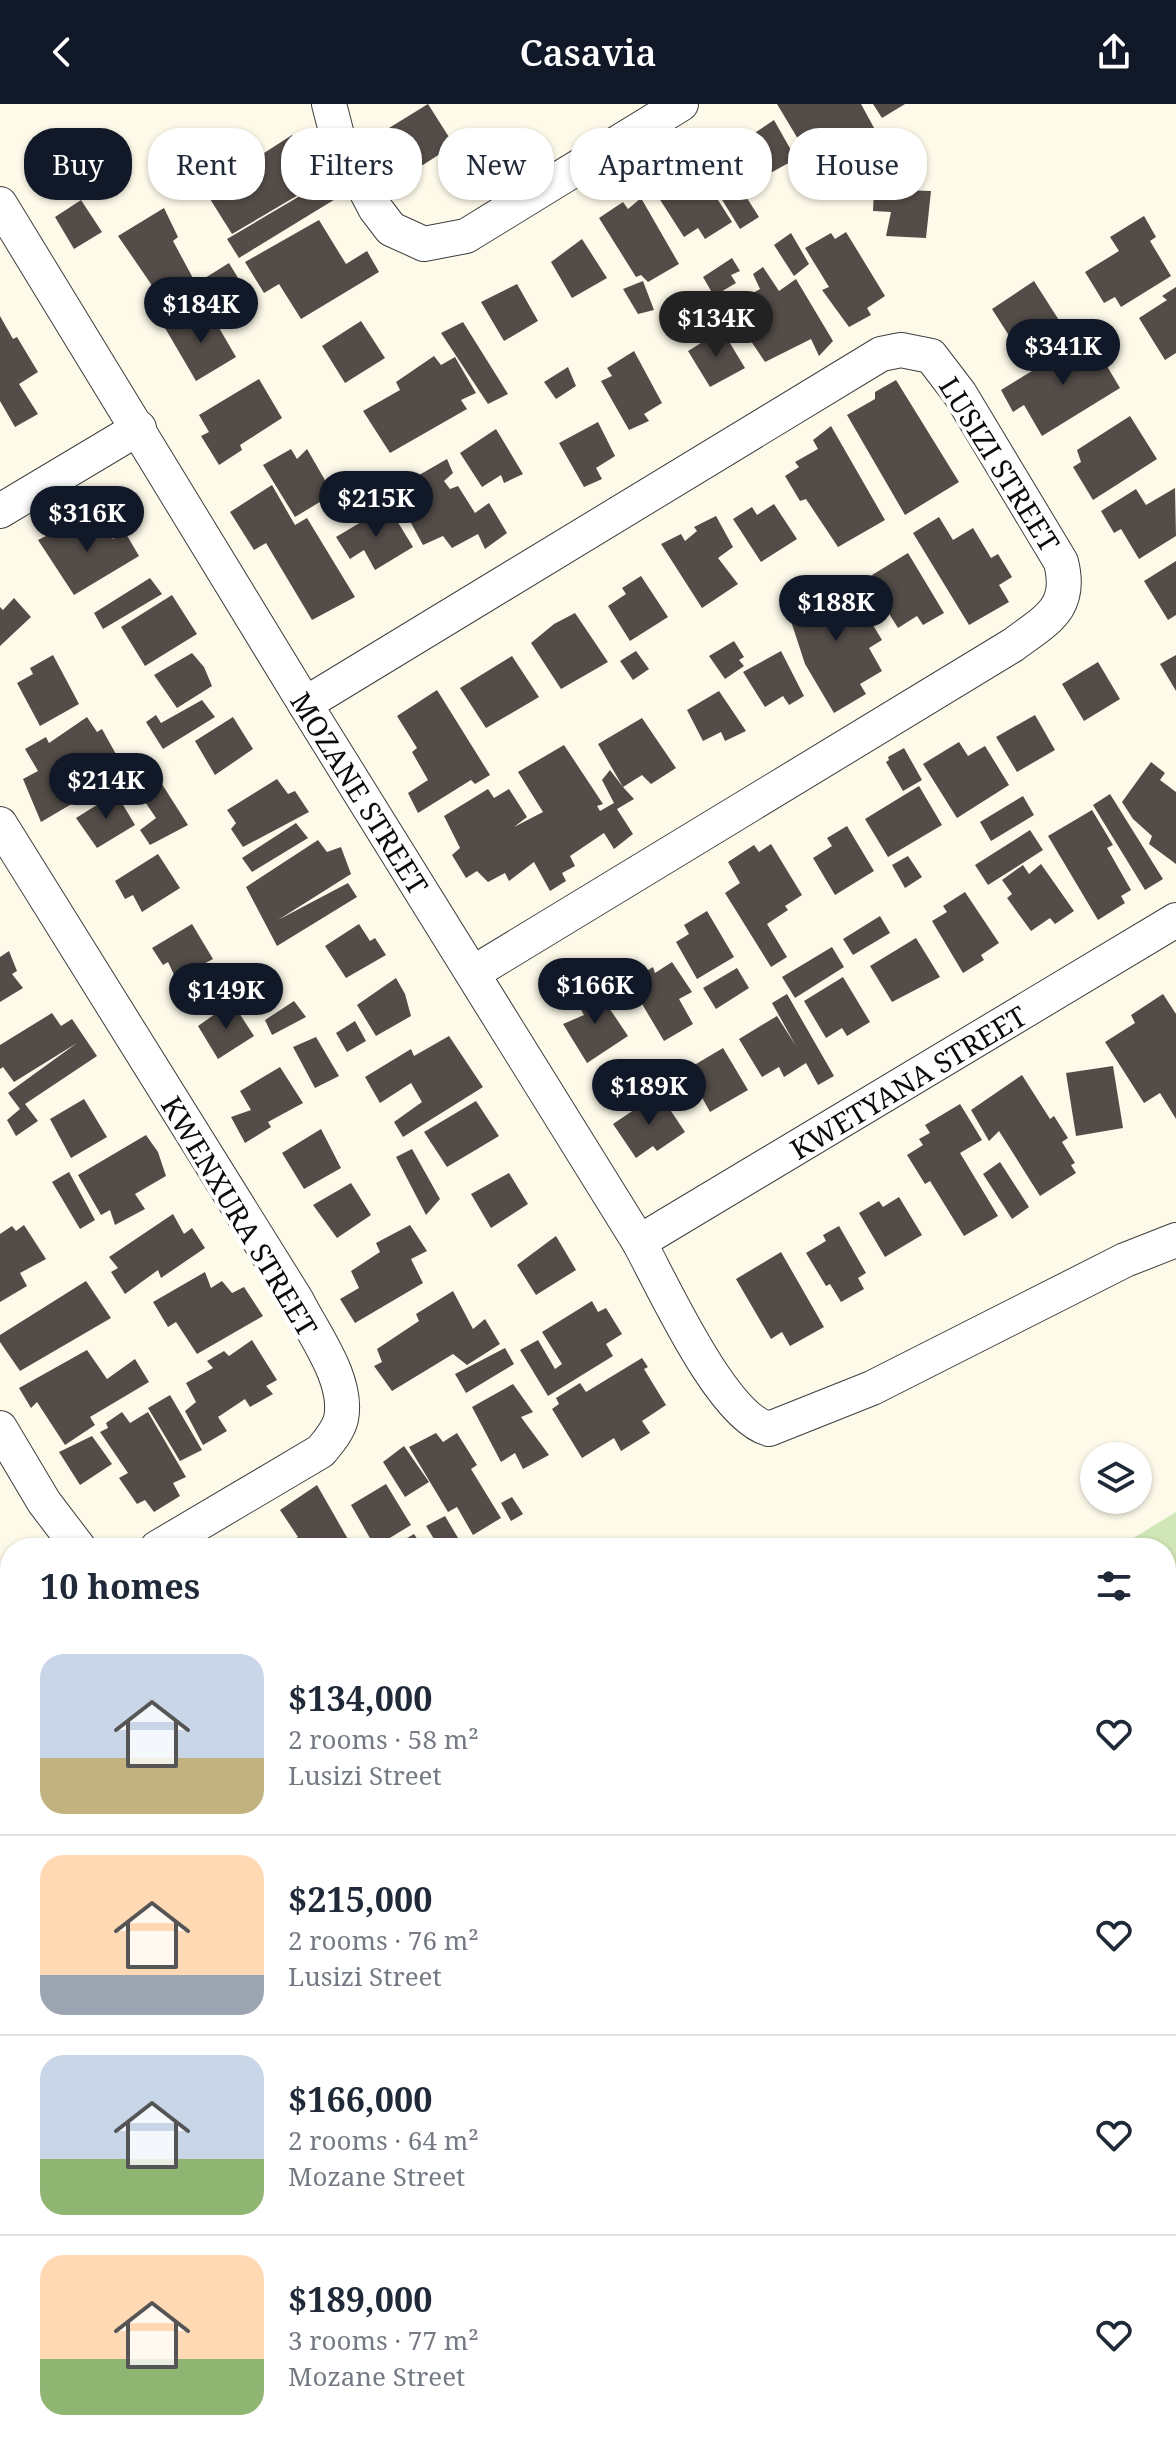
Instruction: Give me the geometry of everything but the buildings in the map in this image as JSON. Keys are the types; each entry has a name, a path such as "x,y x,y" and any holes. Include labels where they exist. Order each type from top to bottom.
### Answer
{"street":[{"path":"329,104 337,135 375,208 391,229 424,244 466,236 681,104"},
{"name":"MOZANE STREET","path":"0,204 639,1242 718,1383 737,1409 769,1429 872,1388 1125,1260 1176,1240"},
{"name":"LUSIZI STREET","path":"305,704 881,354 901,350 931,356 960,394 1061,562 1064,594 1054,613 1013,645 473,973"},
{"path":"0,511 139,428"},
{"name":"KWENXURA STREET","path":"0,824 297,1301 338,1381 342,1397 341,1420 321,1451 174,1538"},
{"name":"KWETYANA STREET","path":"639,1242 1176,920"},
{"path":"0,1428 44,1502 71,1538"}],"green space":[{"path":"1176,1512 1176,1538 1133,1538"}]}
